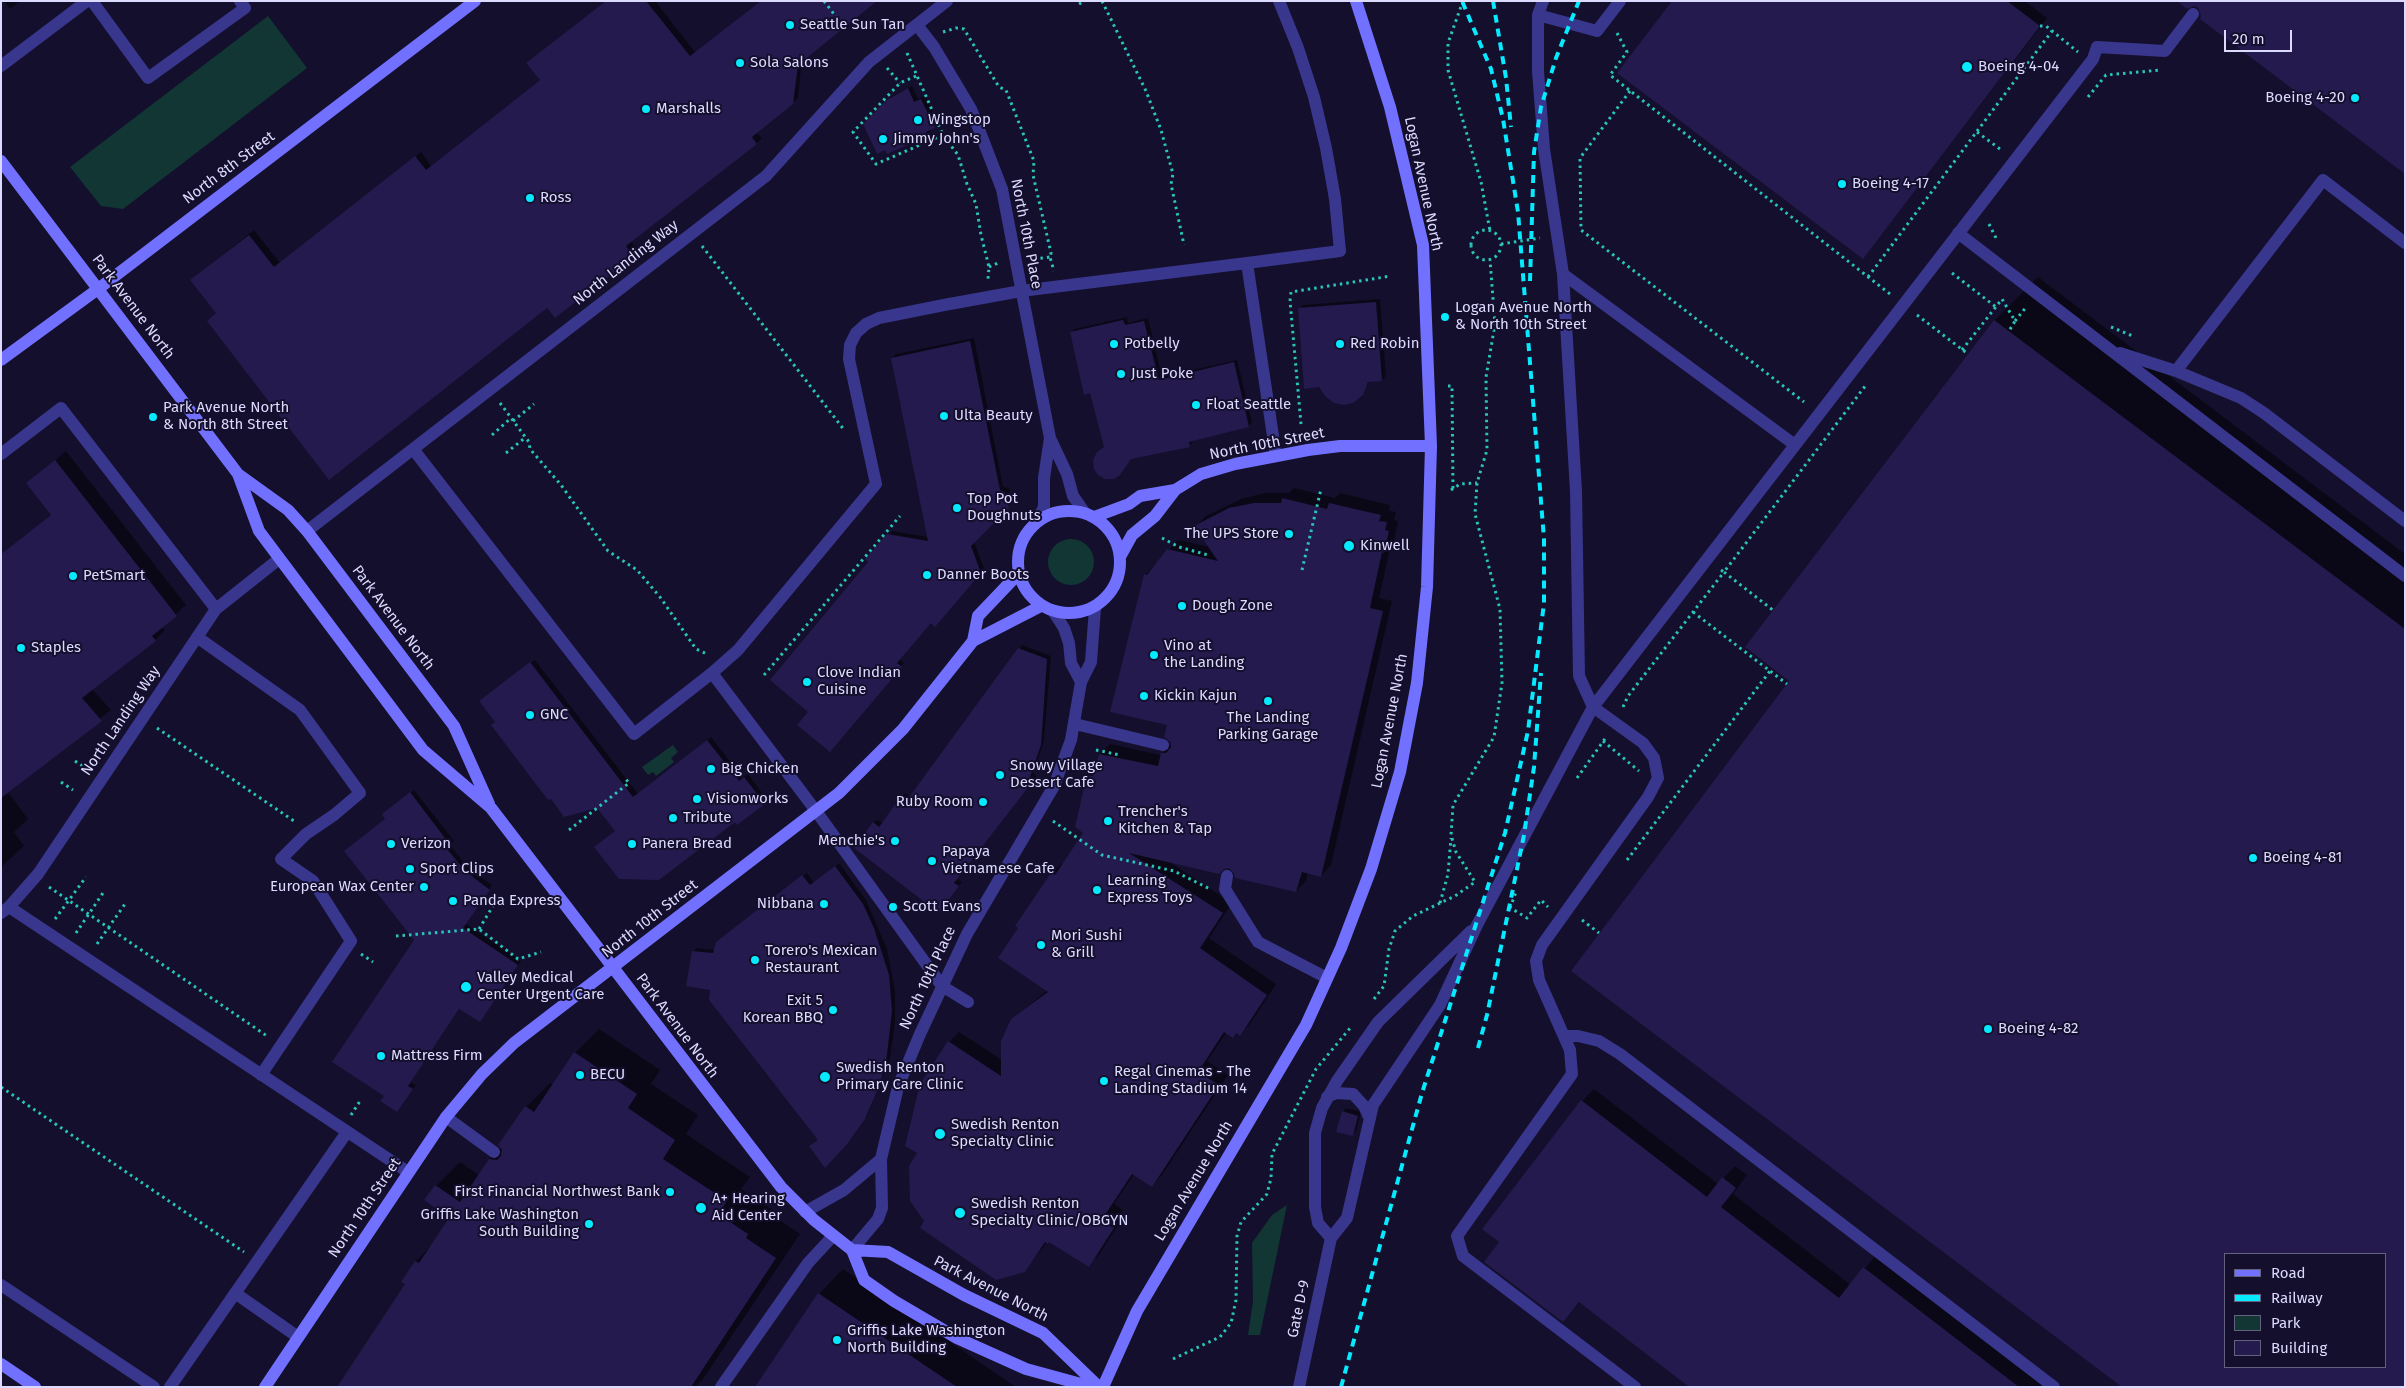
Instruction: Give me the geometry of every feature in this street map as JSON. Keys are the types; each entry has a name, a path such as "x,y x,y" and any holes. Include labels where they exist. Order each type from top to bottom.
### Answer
{"street":[{"path":"1,66 87,1"},
{"path":"92,1 148,78 245,8 240,1"},
{"name":"North 8th Street","path":"1,360 98,289 475,1"},
{"name":"North Landing Way","path":"307,531 766,176 869,62 947,1"},
{"path":"413,449 634,734 712,673 738,650 876,484 849,359 850,345 856,333 866,324 879,318 1021,291 1340,250 1326,148 1314,97 1298,48 1279,1"},
{"name":"Logan Avenue North","path":"1101,1387 1137,1310 1306,1025 1341,948 1371,868 1400,772 1417,684 1427,587 1431,446 1422,246 1390,107 1356,1"},
{"path":"1543,1 1538,15 1538,71 1544,149 1563,274 1576,491 1579,676 1593,707 1643,743 1654,758 1658,778 1648,797 1542,945 1536,961 1539,980 1570,1050 1572,1074 1457,1236 1463,1256 1635,1387"},
{"path":"1538,15 1597,31 1620,1"},
{"path":"1477,925 1378,1022 1322,1108 1315,1133 1315,1207 1318,1223 1331,1238 1346,1218 1373,1105 1440,1005 1477,925 1593,707 2090,62 2097,47 2164,51 2193,14"},
{"name":"North 10th Place","path":"917,25 934,47 958,85 985,142 1002,189 1050,438 1067,474 1073,496 1089,515"},
{"name":"Park Avenue North","path":"1,161 238,474 259,531 423,750 491,808 770,1174 804,1212 852,1250 888,1252 964,1295 1043,1333 1101,1387"},
{"path":"2176,371 2323,180 2405,243"},
{"path":"1958,234 2405,576"},
{"path":"1247,262 1276,456"},
{"path":"1563,274 1795,445"},
{"path":"2110,350 2176,371 2241,398 2264,413 2405,521"},
{"path":"1,454 61,408 216,609"},
{"name":"North 10th Place","path":"1035,524 1044,507 1046,494 1044,478 1050,438"},
{"name":"North 10th Street","path":"1121,555 1132,534 1155,516 1175,490 1201,474 1276,456 1340,446 1431,446"},
{"name":"Park Avenue North","path":"238,474 288,510 307,531 454,726 491,808"},
{"name":"North 10th Street","path":"1089,515 1122,507 1140,496 1175,490"},
{"path":"1061,511 1089,515 1111,533 1121,555 1121,570 1116,585 1107,598 1095,608 1081,613 1067,614 1041,606 1027,591 1019,573 1020,547 1026,534 1035,524 1047,516 1061,511"},
{"name":"North Landing Way","path":"5,910 38,874 216,609 279,559"},
{"name":"North 10th Street","path":"973,641 978,616 1019,573"},
{"name":"North 10th Street","path":"265,1387 446,1117 482,1074 514,1043 839,794 903,729 973,641 1041,606"},
{"name":"North 10th Place","path":"852,1250 878,1219 882,1208 882,1159 898,1087 966,934 1054,786 1074,724 1081,682 1091,662 1095,608"},
{"path":"1053,611 1064,628 1069,643 1071,663 1081,682"},
{"path":"197,638 300,710 360,793 334,815 306,834 281,859 313,881 351,941 261,1075"},
{"path":"712,673 816,811 942,986 968,1002"},
{"path":"1074,724 1162,745"},
{"path":"1226,882 1258,942 1326,978"},
{"path":"5,910 408,1172"},
{"path":"1564,1036 1578,1036 1599,1042 1620,1054 2054,1387"},
{"path":"1328,1097 1336,1093 1353,1094 1364,1106 1369,1117"},
{"path":"446,1117 494,1152"},
{"path":"170,1387 347,1132"},
{"path":"804,1212 844,1190 882,1159"},
{"path":"721,1387 808,1263 832,1236"},
{"name":"Gate D-9","path":"1299,1387 1331,1238"},
{"path":"852,1250 864,1280 925,1320 990,1354 1026,1369 1092,1387"},
{"path":"1,1285 154,1387"},
{"path":"236,1293 298,1337"},
{"path":"1,1364 35,1387"}],"path":[{"path":"824,1 847,31"},
{"path":"1080,4 1085,1"},
{"path":"1102,1 1146,91 1161,130 1173,174 1171,184 1184,246"},
{"path":"1463,1 1448,43 1448,70 1481,182 1490,231"},
{"path":"1609,16 1627,52 1610,75 1968,354"},
{"path":"950,24 956,28"},
{"path":"2040,26 2046,26 2106,75 2168,69"},
{"path":"943,32 956,28 964,29 999,86 1006,90 1034,161 1032,175 1051,252 1050,257 1054,273"},
{"path":"1868,277 2052,31"},
{"path":"913,55 908,60 943,135 958,155 967,184 976,204 989,266 987,285"},
{"path":"2088,98 2106,75"},
{"path":"916,76 900,84 852,132 876,164 943,135"},
{"path":"1630,91 1580,158 1581,230 1804,402"},
{"path":"1946,280 1994,219"},
{"path":"1988,226 1999,244"},
{"path":"1490,231 1496,234 1501,244 1498,254 1490,260 1476,257 1471,244 1478,232 1490,231"},
{"path":"701,246 849,436"},
{"path":"1034,259 1050,257"},
{"path":"1440,903 1448,874 1453,805 1494,738 1502,683 1500,609 1475,514 1477,483 1487,450 1486,377 1495,324 1490,260"},
{"path":"989,266 1001,262"},
{"path":"1952,273 1996,307"},
{"path":"1301,424 1290,301 1291,292 1391,276"},
{"path":"1962,350 2002,299 2015,321 2009,331"},
{"path":"1913,324 1924,309"},
{"path":"2106,324 2140,340"},
{"path":"1573,786 1582,769 1616,724 1628,696 1872,378"},
{"path":"1448,386 1452,386 1452,490 1460,484 1477,483"},
{"path":"500,403 526,437 530,449 561,485 608,550 637,570 660,597 696,649 710,655"},
{"path":"492,435 534,404"},
{"path":"506,453 526,437"},
{"path":"1302,570 1321,488"},
{"path":"764,675 900,516"},
{"path":"1162,538 1179,547 1208,555"},
{"path":"1724,572 1774,611"},
{"path":"1693,612 1787,684"},
{"path":"1622,867 1770,671"},
{"path":"156,727 292,818"},
{"path":"569,830 629,783 624,777"},
{"path":"1039,811 1102,855 1174,871 1206,888 1226,882"},
{"path":"1451,835 1456,852 1475,882 1510,908 1527,918 1541,900 1552,909 1564,915 1582,920 1599,933"},
{"path":"67,902 86,877"},
{"path":"1372,1002 1384,986 1389,949 1395,932 1413,916 1455,896 1475,882"},
{"path":"49,887 67,902 270,1038"},
{"path":"1510,908 1518,887"},
{"path":"88,916 105,890"},
{"path":"479,929 499,896"},
{"path":"107,929 125,904"},
{"path":"1576,927 1587,912"},
{"path":"396,936 479,929 518,959 541,952"},
{"path":"1173,1359 1220,1337 1231,1323 1236,1300 1237,1236 1241,1222 1266,1194 1271,1178 1272,1154 1316,1069 1353,1024"},
{"path":"1,1087 257,1261"},
{"path":"350,1117 360,1101"}],"green space":[{"path":"268,16 307,68 123,209 101,206 70,167"},
{"path":"1076,539 1088,545 1093,553 1093,571 1088,579 1080,584 1066,585 1054,579 1049,571 1048,557 1054,545 1062,540"},
{"path":"673,745 678,752 671,758 674,762 656,776 653,772 648,775 642,767"},
{"path":"1287,1205 1260,1335 1248,1335 1253,1301 1252,1243 1272,1215"}],"building":[{"path":"606,1 646,1 690,56 761,1 877,1 798,65 793,104 752,137 757,144 626,246 634,257 555,318 547,308 329,480 207,321 216,313 190,280 249,235 274,267 415,156 426,170 540,80 526,63"},
{"name":"Boeing 4-17","path":"1672,1 2007,1 2040,26 1863,259 1617,73"},
{"name":"Boeing 4-20","path":"2177,1 2405,1 2405,174 2200,19 2201,15 2198,8 2194,6 2187,9"},
{"path":"908,88 914,102 921,99 935,128 926,132 928,136 887,154 885,150 877,154 863,124 887,100"},
{"name":"Red Robin","path":"1376,302 1382,381 1368,382 1363,395 1353,403 1344,405 1334,403 1325,396 1319,387 1304,389 1298,308"},
{"path":"1123,320 1125,325 1144,321 1159,380 1234,362 1249,427 1189,442 1190,447 1131,459 1120,475 1114,479 1105,479 1098,475 1094,469 1093,460 1097,452 1104,447 1090,393 1084,395 1070,332"},
{"path":"1994,320 2405,629 2405,1387 2122,1387 1571,971 1789,681 1745,647"},
{"path":"970,341 1000,490 1005,492 1009,508 971,546 981,573 935,627 931,623 897,663 902,667 830,752 797,725 808,712 770,680 868,562 865,559 887,534 928,541 891,358"},
{"name":"PetSmart","path":"55,460 177,616 152,636 156,641 82,698 102,721 1,798 1,554 51,515 26,483"},
{"path":"1282,498 1327,509 1329,503 1381,515 1379,521 1387,522 1385,530 1389,531 1384,553 1382,552 1370,608 1383,611 1321,877 1302,872 1296,892 1235,878 1234,873 1229,868 1224,869 1219,874 1129,853 1223,913 1200,948 1267,995 1240,1036 1236,1033 1233,1038 1224,1032 1198,1072 1219,1085 1152,1187 1132,1174 1105,1215 1114,1220 1110,1226 1114,1228 1089,1267 1049,1242 1048,1244 1045,1242 1025,1272 996,1280 920,1228 924,1221 910,1201 909,1166 917,1153 905,1146 920,1084 948,1041 1001,1076 1001,1041 1011,1019 1048,992 998,958 1018,928 1015,926 1051,873 1055,875 1083,833 1075,827 1087,775 1093,776 1099,754 1158,766 1161,753 1166,753 1171,747 1171,742 1164,737 1167,725 1110,712 1144,574 1147,575 1167,549 1218,561 1194,526 1229,508 1254,503 1281,503"},
{"path":"1018,648 1047,659 1041,745 1030,777 1034,780 954,883 959,886 939,913 854,848 873,822 879,827 901,796 907,800"},
{"path":"530,662 633,797 707,740 739,781 744,777 765,804 737,825 735,822 659,880 619,879 594,847 615,831 597,808 564,817 551,799 548,800 491,725 495,722 479,701"},
{"path":"410,792 451,846 447,849 465,871 490,890 463,928 518,965 480,1022 459,1009 408,1086 413,1089 397,1112 380,1101 384,1096 332,1062 414,940 344,851 385,819 382,814"},
{"path":"835,866 863,904 874,928 889,975 892,1011 886,1063 878,1089 865,1119 848,1143 825,1168 809,1146 818,1140 709,1000 710,990 686,986 692,951 713,953 716,942 802,875 810,885"},
{"name":"Griffis Lake Washington South Building","path":"574,1052 637,1094 628,1108 675,1140 663,1159 727,1201 718,1214 748,1234 746,1238 776,1258 691,1387 337,1387 405,1284 401,1282 415,1261 419,1263 449,1218 424,1200 435,1185 460,1202 489,1159 497,1160 501,1156 502,1149 498,1145 525,1106 534,1112"},
{"path":"1581,1100 1707,1197 1722,1177 1736,1188 1721,1207 1839,1298 1863,1267 2019,1387 1689,1387 1579,1302 1563,1322 1484,1262 1499,1242 1482,1229"},
{"path":"1342,1111 1358,1116 1353,1136 1336,1132"},
{"name":"Griffis Lake Washington North Building","path":"818,1293 957,1387 755,1387"}],"railway":[{"path":"1341,1387 1422,1093 1505,833 1528,731 1544,603 1544,539 1518,212 1503,119 1491,69 1462,1"},
{"path":"1493,1 1506,78 1511,127"},
{"path":"1530,281 1534,152 1541,107 1556,58 1579,1"},
{"path":"1478,1048 1487,1015 1524,835 1534,767 1541,673"}],"place":[{"name":"Seattle Sun Tan","path":"790,25"},
{"name":"Sola Salons","path":"740,63"},
{"name":"Boeing 4-04","path":"1967,67"},
{"name":"Boeing 4-20","path":"2355,98"},
{"name":"Marshalls","path":"646,109"},
{"name":"Wingstop","path":"918,120"},
{"name":"Jimmy John's","path":"883,139"},
{"name":"Boeing 4-17","path":"1842,184"},
{"name":"Ross","path":"530,198"},
{"name":"Logan Avenue North & North 10th Street","path":"1445,317"},
{"name":"Potbelly","path":"1114,344"},
{"name":"Red Robin","path":"1340,344"},
{"name":"Just Poke","path":"1121,374"},
{"name":"Float Seattle","path":"1196,405"},
{"name":"Ulta Beauty","path":"944,416"},
{"name":"Park Avenue North & North 8th Street","path":"153,417"},
{"name":"Top Pot Doughnuts","path":"957,508"},
{"name":"The UPS Store","path":"1289,534"},
{"name":"Kinwell","path":"1349,546"},
{"name":"Danner Boots","path":"927,575"},
{"name":"PetSmart","path":"73,576"},
{"name":"Dough Zone","path":"1182,606"},
{"name":"Staples","path":"21,648"},
{"name":"Vino at the Landing","path":"1154,655"},
{"name":"Clove Indian Cuisine","path":"807,682"},
{"name":"Kickin Kajun","path":"1144,696"},
{"name":"The Landing Parking Garage","path":"1268,701"},
{"name":"GNC","path":"530,715"},
{"name":"Big Chicken","path":"711,769"},
{"name":"Snowy Village Dessert Cafe","path":"1000,775"},
{"name":"Visionworks","path":"697,799"},
{"name":"Ruby Room","path":"983,802"},
{"name":"Tribute","path":"673,818"},
{"name":"Trencher's Kitchen & Tap","path":"1108,821"},
{"name":"Menchie's","path":"895,841"},
{"name":"Verizon","path":"391,844"},
{"name":"Panera Bread","path":"632,844"},
{"name":"Boeing 4-81","path":"2253,858"},
{"name":"Papaya Vietnamese Cafe","path":"932,861"},
{"name":"Sport Clips","path":"410,869"},
{"name":"European Wax Center","path":"424,887"},
{"name":"Learning Express Toys","path":"1097,890"},
{"name":"Panda Express","path":"453,901"},
{"name":"Nibbana","path":"824,904"},
{"name":"Scott Evans","path":"893,907"},
{"name":"Mori Sushi & Grill","path":"1041,945"},
{"name":"Torero's Mexican Restaurant","path":"755,960"},
{"name":"Valley Medical Center Urgent Care","path":"466,987"},
{"name":"Exit 5 Korean BBQ","path":"833,1010"},
{"name":"Boeing 4-82","path":"1988,1029"},
{"name":"Mattress Firm","path":"381,1056"},
{"name":"BECU","path":"580,1075"},
{"name":"Swedish Renton Primary Care Clinic","path":"825,1077"},
{"name":"Regal Cinemas - The Landing Stadium 14","path":"1104,1081"},
{"name":"Swedish Renton Specialty Clinic","path":"940,1134"},
{"name":"First Financial Northwest Bank","path":"670,1192"},
{"name":"A+ Hearing Aid Center","path":"701,1208"},
{"name":"Swedish Renton Specialty Clinic/OBGYN","path":"960,1213"},
{"name":"Griffis Lake Washington South Building","path":"589,1224"},
{"name":"Griffis Lake Washington North Building","path":"837,1340"}]}
